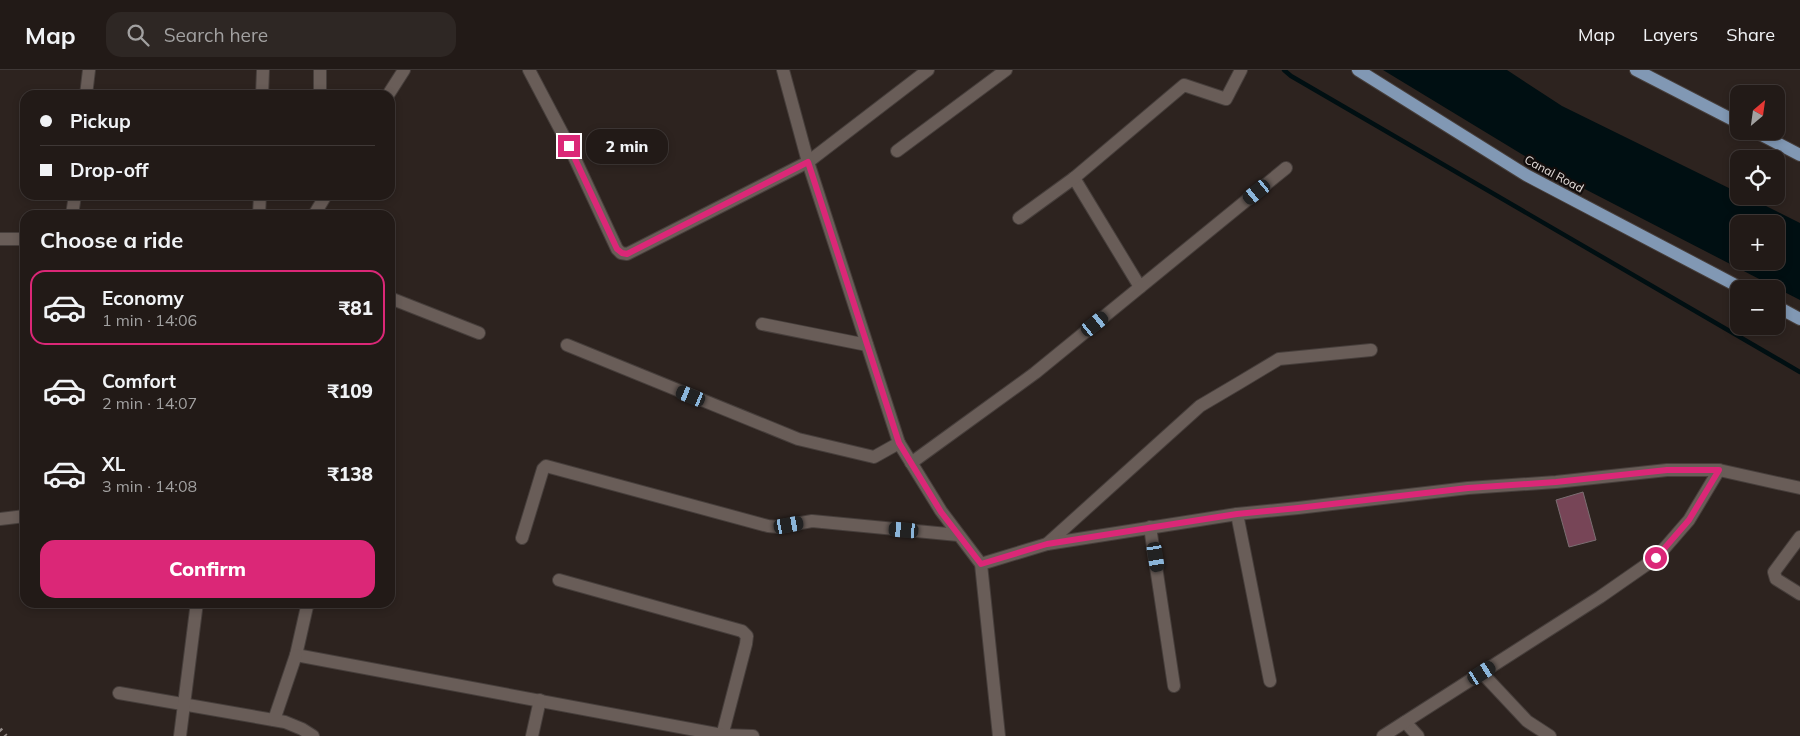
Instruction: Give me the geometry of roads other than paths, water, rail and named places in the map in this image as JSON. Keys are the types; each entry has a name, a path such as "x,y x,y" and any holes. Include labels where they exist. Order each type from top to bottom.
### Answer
{"main road":[{"name":"Canal Road","path":"1358,70 1526,175 1730,282"},
{"path":"1636,70 1730,118"},
{"path":"1771,140 1800,155"},
{"path":"1785,310 1800,318"}],"street":[{"path":"87,90 89,70"},
{"path":"262,90 263,70"},
{"path":"320,70 320,90"},
{"path":"391,90 404,70"},
{"path":"529,70 569,146 617,249 627,254 808,162 928,70"},
{"path":"782,70 808,162 899,443 941,512 981,564 999,736"},
{"path":"897,151 1006,70"},
{"path":"1019,218 1074,178 1184,85 1226,99 1241,70"},
{"path":"911,463 1035,373 1286,168"},
{"path":"1074,178 1140,287"},
{"path":"0,239 20,240"},
{"path":"395,300 479,333"},
{"path":"762,324 867,345"},
{"path":"567,345 798,439 874,457 899,443"},
{"path":"1047,544 1200,406 1238,382 1278,359 1371,350"},
{"path":"522,538 543,468 546,466 768,526 778,527 812,522 958,535"},
{"path":"981,564 1047,544 1237,514 1468,488 1556,482 1667,470 1719,470 1800,488"},
{"path":"1383,736 1600,597 1656,558 1689,520 1719,470"},
{"path":"1237,514 1270,681"},
{"path":"0,519 20,517"},
{"path":"1150,528 1174,686"},
{"path":"1800,537 1774,572 1776,579 1800,594"},
{"path":"559,580 742,631 747,636 746,644 722,735"},
{"path":"180,736 196,608"},
{"path":"274,720 296,655 307,608"},
{"path":"296,655 722,735 754,736"},
{"path":"1482,673 1527,721 1550,736"},
{"path":"119,693 285,722 313,736"},
{"path":"532,736 540,700"},
{"path":"1405,722 1418,736"}],"waterway":[{"path":"1284,70 1291,76 1800,372"}],"railway":[{"path":"0,729 6,736"}]}
